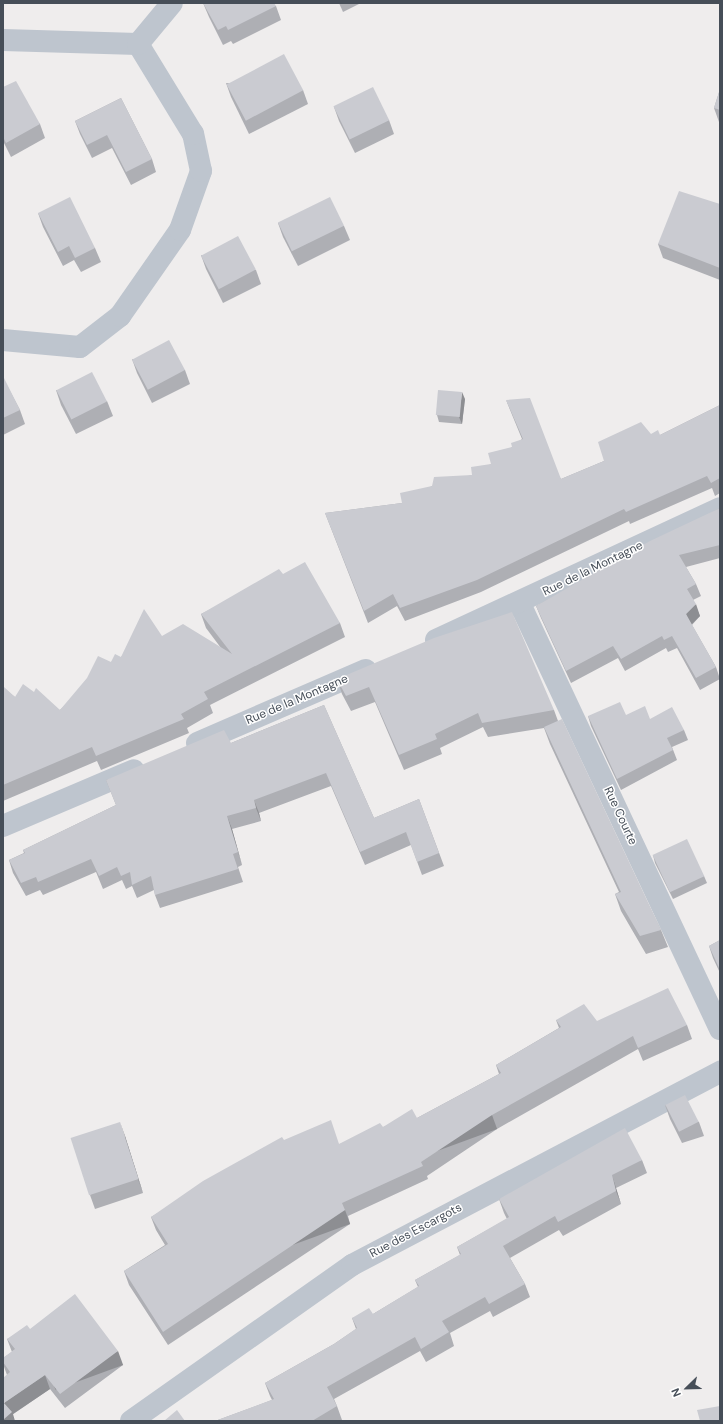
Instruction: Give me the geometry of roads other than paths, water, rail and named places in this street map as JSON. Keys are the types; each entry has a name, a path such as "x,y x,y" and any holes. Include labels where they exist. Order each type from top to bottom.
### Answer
{"street":[{"path":"138,44 172,3"},
{"path":"3,40 138,44"},
{"path":"3,340 80,347 120,316 180,230 201,171 193,134 138,44"},
{"name":"Rue de la Montagne","path":"418,648 520,604 720,508"},
{"name":"Rue Courte","path":"520,604 720,1029"},
{"name":"Rue de la Montagne","path":"178,751 389,660"},
{"path":"3,826 156,760"},
{"name":"Rue des Escargots","path":"131,1421 352,1265 720,1072"}]}
